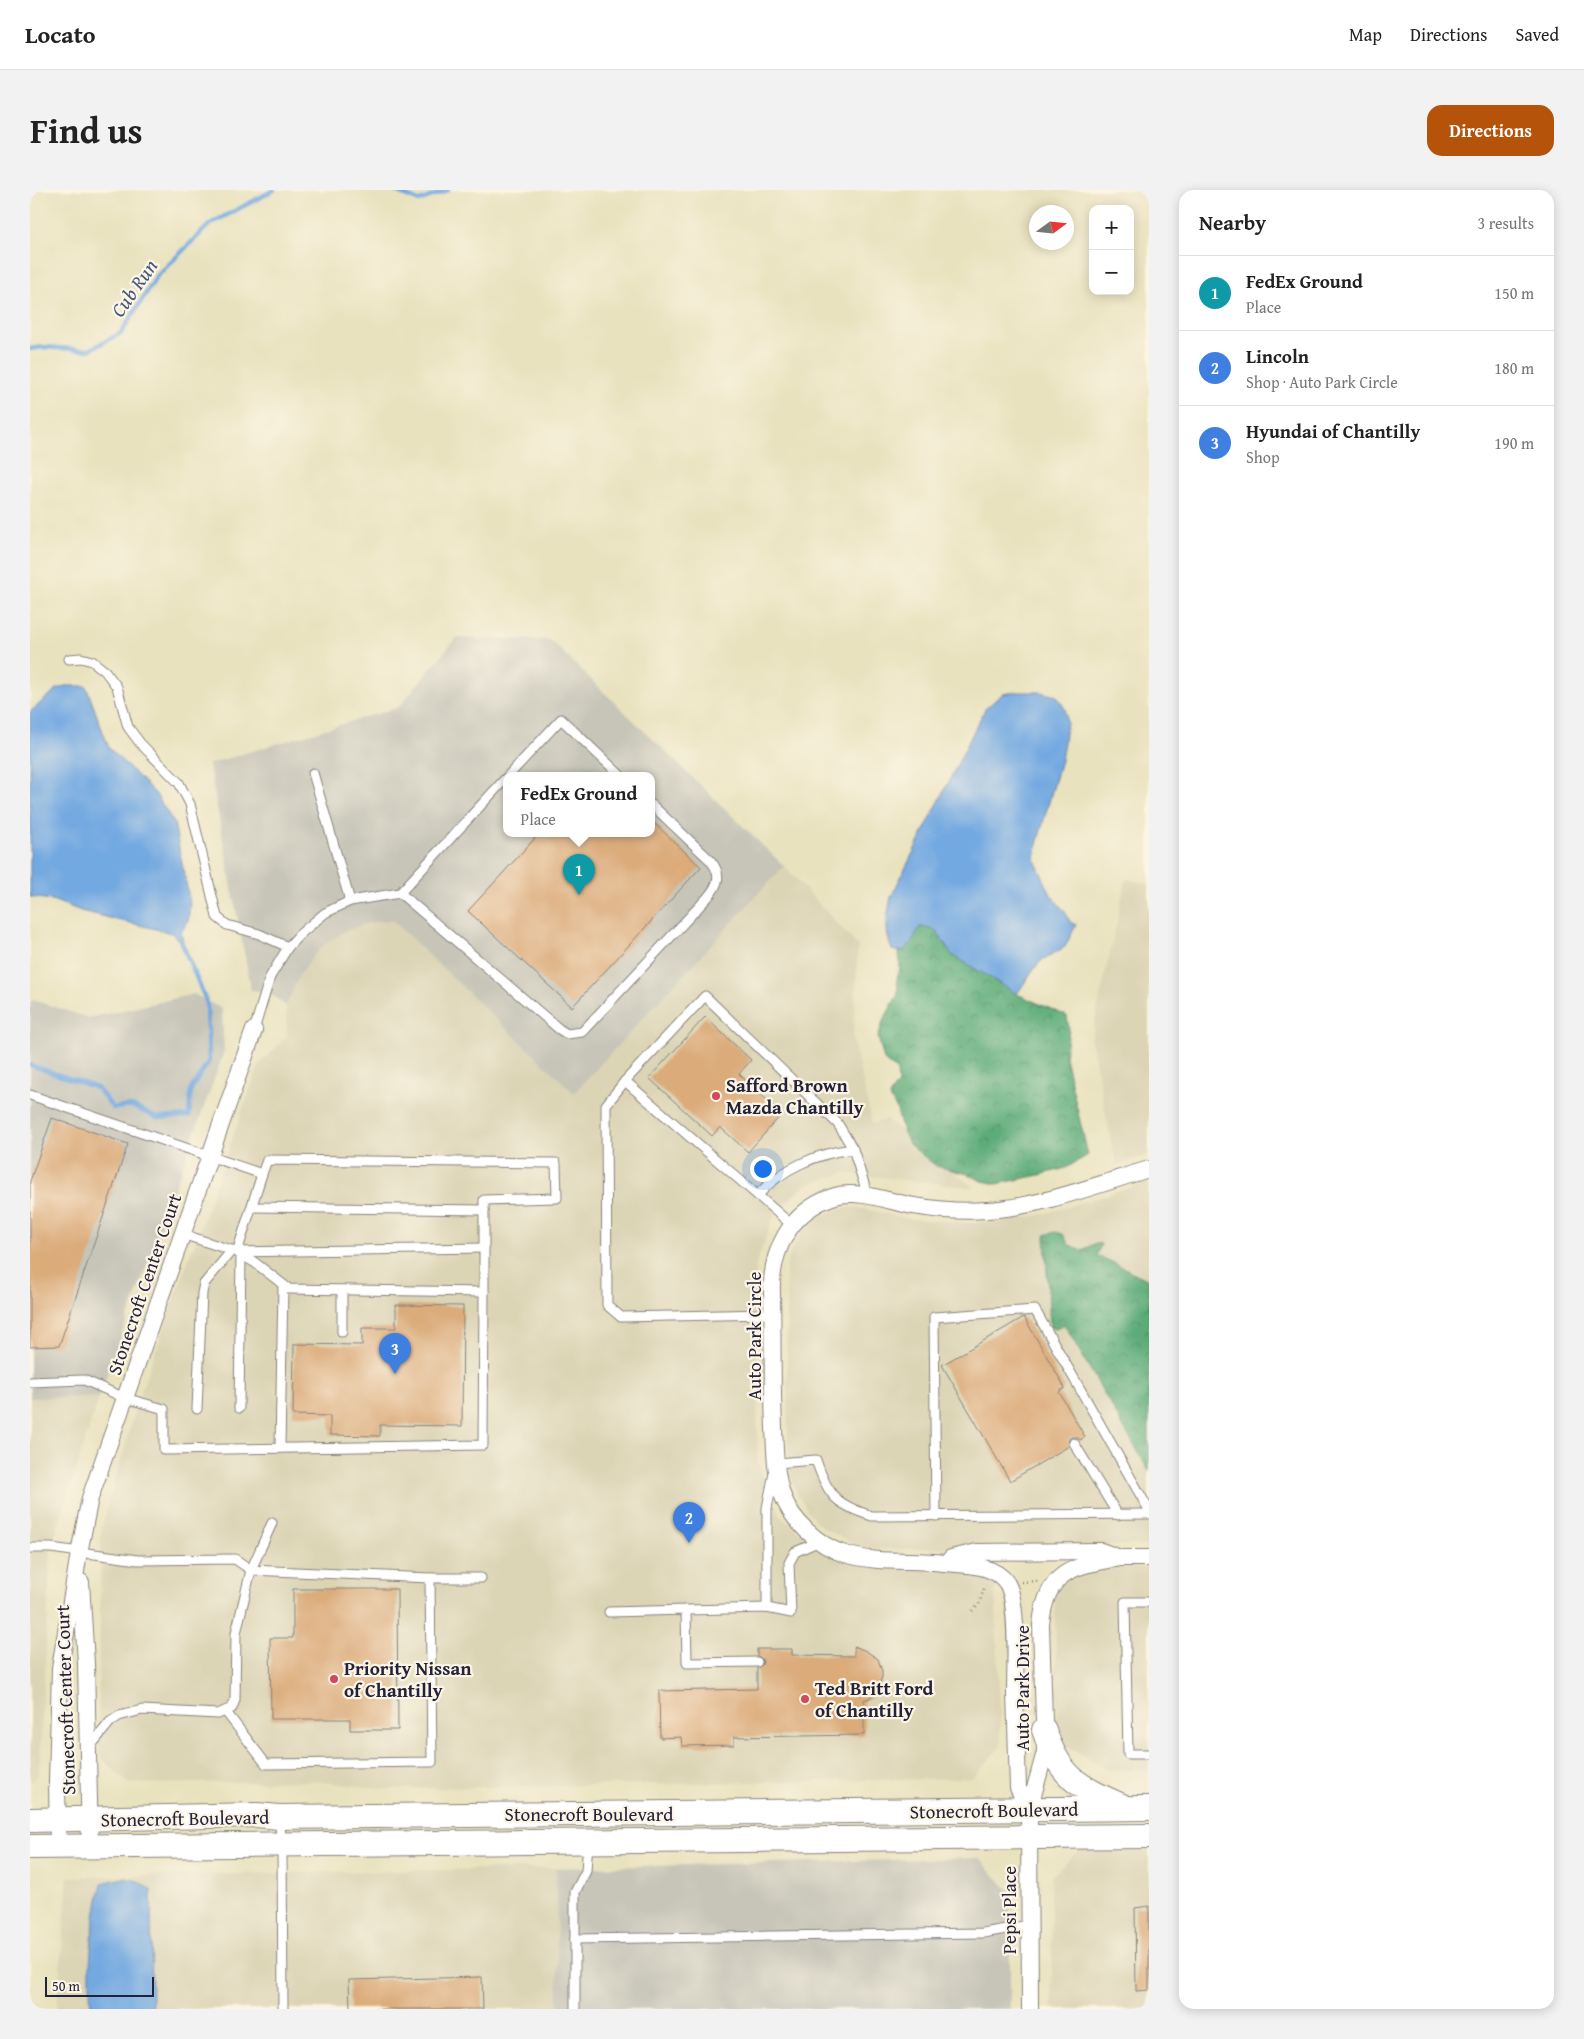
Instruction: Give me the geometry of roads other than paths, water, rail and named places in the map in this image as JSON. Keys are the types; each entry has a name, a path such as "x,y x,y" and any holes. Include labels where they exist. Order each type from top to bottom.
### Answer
{"main road":[{"path":"1044,1730 1056,1759 1073,1780 1088,1791 1139,1809"},
{"name":"Stonecroft Boulevard","path":"30,1820 257,1816 1139,1809"},
{"name":"Stonecroft Boulevard","path":"30,1847 1149,1836"}],"street":[{"name":"Stonecroft Center Court","path":"58,1846 60,1668 90,1498 254,1030"},
{"name":"Auto Park Circle","path":"978,1566 934,1562 875,1561 832,1550 820,1542 802,1525 791,1511 782,1495 776,1464 771,1286 774,1260 780,1242 803,1213 834,1196 850,1194 915,1206 952,1210 988,1210 1027,1204 1149,1169"},
{"name":"Auto Park Circle","path":"934,1562 977,1552 1101,1551 1120,1558 1149,1558"},
{"name":"Stonecroft Center Court","path":"79,1553 86,1663 90,1846"},
{"name":"Auto Park Drive","path":"1029,1810 1045,1752 1043,1604 1053,1585 1072,1569 1120,1558"},
{"name":"Auto Park Drive","path":"978,1566 996,1574 1006,1582 1011,1592 1015,1626 1018,1788 1029,1810"},
{"name":"Pepsi Place","path":"1029,1810 1030,2009"}],"lane":[{"path":"69,659 81,658 92,661 104,671 118,687 128,727 140,743 179,783 190,804 216,916 227,925 259,934 288,947"},
{"path":"512,772 561,719 617,772"},
{"path":"313,773 350,901"},
{"path":"254,1030 270,977 288,947 300,934 325,913 350,901 400,893 503,781"},
{"path":"400,893 559,1029 567,1034 582,1032 708,897 716,888 720,877 716,867 710,860 655,808"},
{"path":"772,1314 621,1317 607,1305 606,1105 705,996 832,1117 844,1131 853,1149 868,1196"},
{"path":"626,1081 792,1225"},
{"path":"30,1095 262,1174"},
{"path":"758,1195 775,1178 789,1169 823,1155 853,1149"},
{"path":"30,1382 84,1380 125,1398 164,1409 164,1450 483,1445 484,1200 557,1198 556,1163 267,1160 253,1208 237,1252 239,1408"},
{"path":"253,1208 484,1210"},
{"path":"182,1234 237,1252 289,1289 484,1292"},
{"path":"197,1409 204,1284 237,1252 484,1248"},
{"path":"280,1448 283,1285"},
{"path":"342,1290 342,1332"},
{"path":"936,1516 934,1317 1034,1310 1149,1510"},
{"path":"1074,1444 1118,1515"},
{"path":"767,1608 767,1508 776,1464 816,1460 823,1480 834,1498 843,1505 872,1516 1149,1514"},
{"path":"87,1750 110,1722 119,1716 142,1710 218,1714 232,1708 235,1700 236,1633 251,1570 272,1524"},
{"path":"608,1612 767,1608 791,1613 789,1563 795,1552 820,1542"},
{"path":"30,1548 51,1548 138,1560 235,1559 251,1570 430,1578 481,1578"},
{"path":"226,1712 266,1764 432,1762 430,1578"},
{"path":"1149,1602 1125,1602 1128,1754 1149,1754"},
{"path":"686,1610 687,1663 757,1662"},
{"path":"279,1817 282,1845 283,2009"},
{"path":"575,2009 575,1892 586,1871 588,1841"},
{"path":"575,1938 983,1933 1029,1925"}],"water":[{"path":"65,686 86,686 109,748 155,793 174,823 190,903 188,921 181,932 183,941 178,940 172,933 81,911 52,900 30,897 30,712 57,689"},
{"path":"1040,692 1057,696 1065,709 1067,723 1061,760 1037,844 1035,860 1051,895 1066,913 1070,922 1076,925 1065,947 1042,960 1017,994 951,954 939,934 931,928 920,927 903,951 892,950 889,943 887,924 891,897 985,709 1002,694"},
{"path":"124,1878 138,1881 151,1890 152,2009 91,2009 91,1946 95,1914 102,1883"}],"waterway":[{"name":"Cub Run","path":"30,349 43,347 89,350 121,333 157,276 210,224 274,190"},
{"name":"Cub Run","path":"393,190 419,201 448,190"},
{"path":"30,1065 97,1088 113,1108 132,1106 157,1118 189,1116 191,1089 209,1061 207,1003 181,941"}],"place":[{"name":"FedEx Ground","path":"579,895"},
{"name":"Safford Brown Mazda Chantilly","path":"716,1096"},
{"name":"Hyundai of Chantilly","path":"395,1374"},
{"name":"Lincoln","path":"689,1543"},
{"name":"Priority Nissan of Chantilly","path":"334,1679"},
{"name":"Ted Britt Ford of Chantilly","path":"805,1699"}]}
